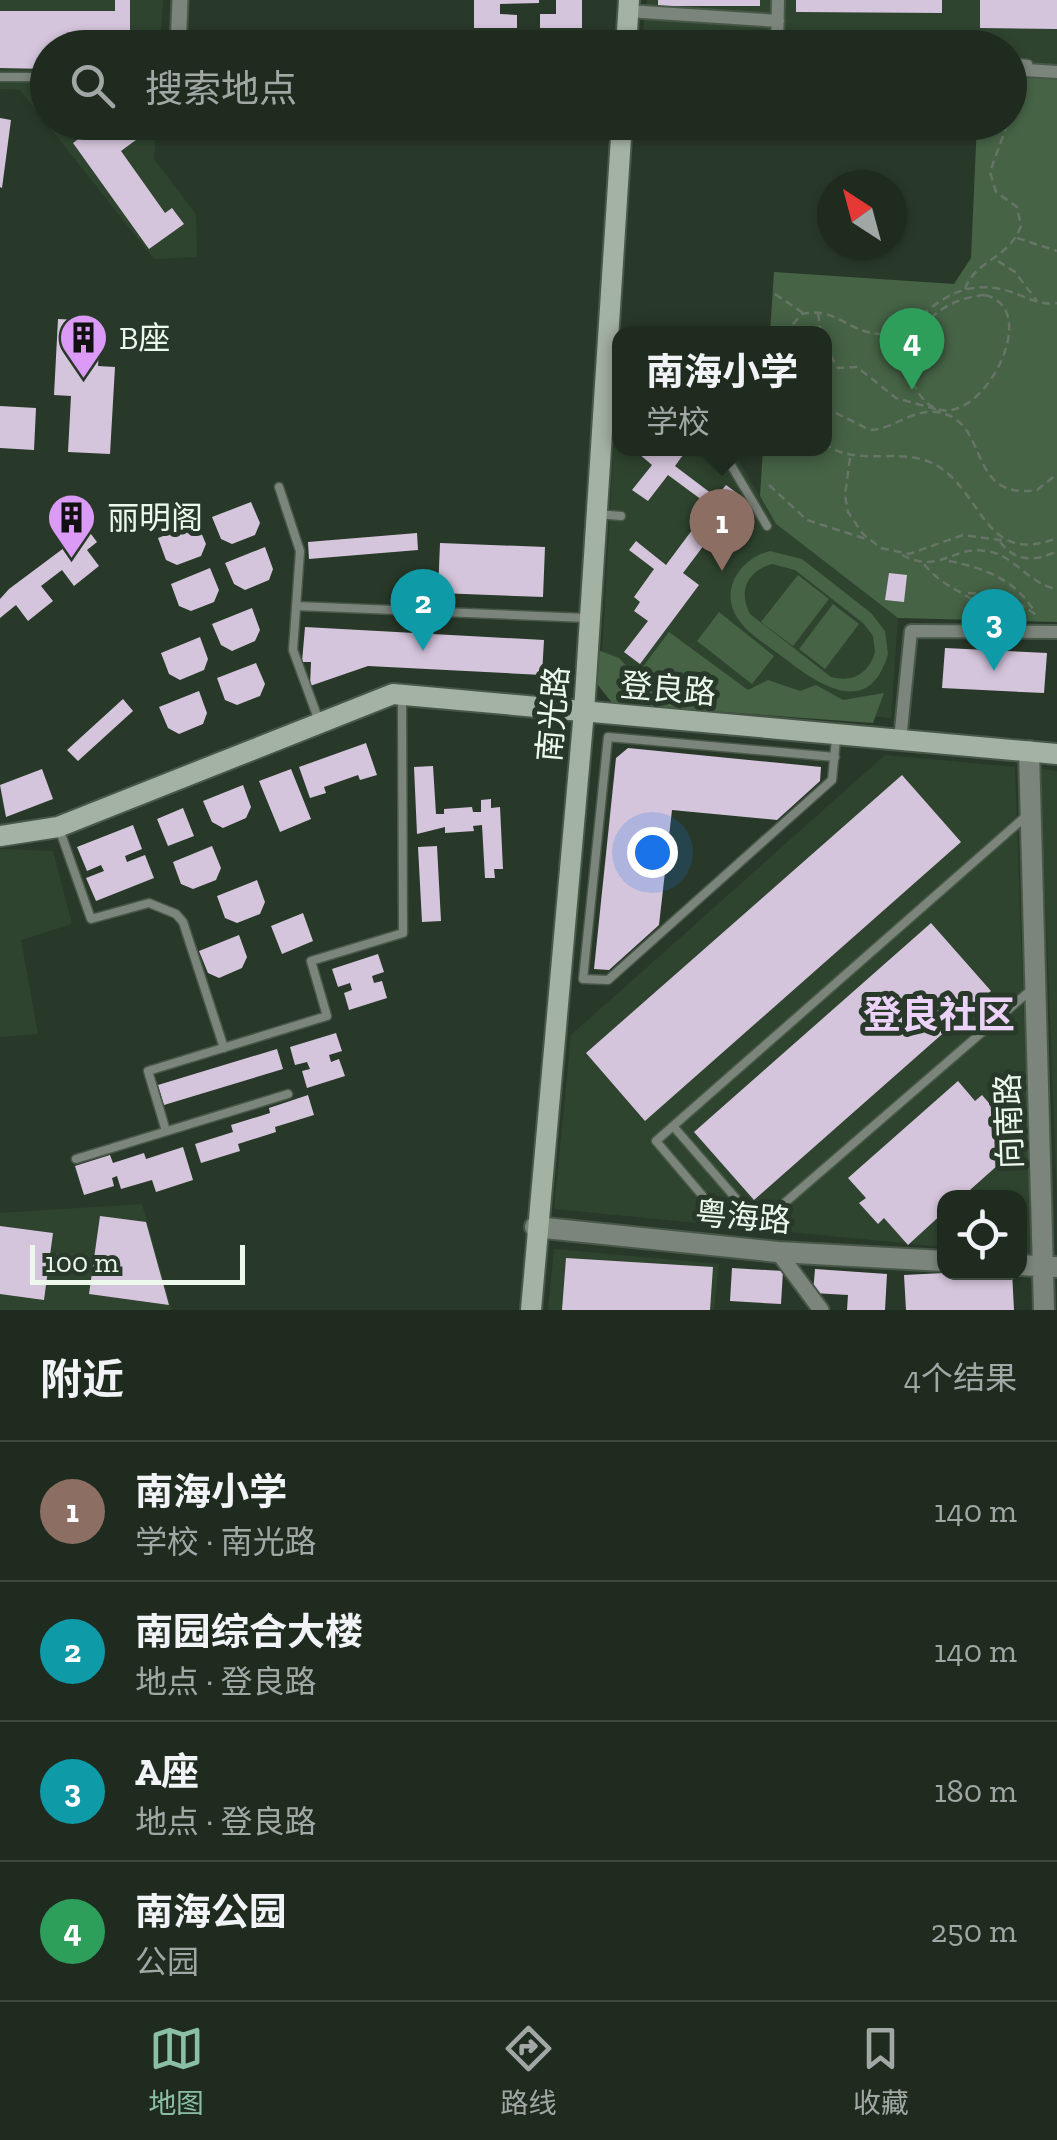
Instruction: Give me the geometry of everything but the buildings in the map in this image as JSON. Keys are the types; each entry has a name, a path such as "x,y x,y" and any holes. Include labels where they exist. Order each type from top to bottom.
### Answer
{"main road":[{"name":"南光路","path":"614,326 621,140"},
{"name":"南光路","path":"531,1310 584,711 597,514 612,388"},
{"name":"登良路","path":"0,836 58,827 319,721 384,696 402,694 1057,754"}],"street":[{"path":"179,30 180,0"},
{"path":"778,0 778,30"},
{"path":"629,6 778,21"},
{"path":"1027,69 1057,72"},
{"path":"900,740 911,630 1055,632"},
{"name":"向南路","path":"1029,752 1050,1267 1044,1310"},
{"name":"粤海路","path":"536,1227 778,1252 937,1261"},
{"path":"778,1252 821,1310"}],"lane":[{"path":"0,77 30,77"},
{"path":"726,456 766,526"},
{"path":"279,487 300,551 293,650 319,721"},
{"path":"597,514 621,516"},
{"path":"296,606 590,618"},
{"path":"166,1131 148,1071 327,1016 310,961 403,933 402,694"},
{"path":"835,757 608,737 583,979 608,980 832,780 835,757 837,734"},
{"path":"1031,812 656,1141 707,1201 774,1212 1036,986"},
{"path":"58,827 92,918 149,903 183,922 224,1048"},
{"path":"76,1159 288,1094"},
{"path":"672,1126 746,1210"}],"path":[{"path":"964,290 974,272 996,260 1016,238 1020,213 996,192 990,172 1002,140"},
{"path":"1016,238 1057,251"},
{"path":"996,260 1015,272 1038,303"},
{"path":"791,326 803,313 818,311 844,317 865,331 889,333 908,327 938,300 964,290 1013,290 1038,303 1057,303"},
{"path":"775,294 803,313"},
{"path":"1007,299 984,295 951,302 932,316 917,336 910,375 922,396 963,426 984,471 998,484 1015,491 1037,490 1057,474"},
{"path":"818,311 820,326"},
{"path":"832,358 838,368 857,367 896,398 939,409"},
{"path":"832,410 870,430 915,414 975,406"},
{"path":"832,447 850,456 900,454 934,464 960,486 992,530 1008,541"},
{"path":"850,456 846,504 857,527 870,541"},
{"path":"769,486 807,520 923,563 943,583 968,593 999,593 1034,612"},
{"path":"901,554 918,553 962,535 1028,545 1057,538"},
{"path":"999,541 1007,551 1028,559 1057,551"},
{"path":"923,563 948,561 970,551 999,554 1032,580 1057,590"},
{"path":"948,561 998,578 1017,590 1055,632"},
{"path":"968,593 1006,631"}],"shaded area":[{"path":"0,0 163,0 161,30 30,30 30,103 20,90 0,89"},
{"path":"647,0 1057,0 1057,78 1027,77 1027,30 643,30"},
{"path":"1027,77 1057,78 1057,622 898,618 776,524 760,496 763,456 832,456 832,326 770,326 774,272 954,284 971,258 976,140 1027,140"},
{"path":"60,140 155,140 154,159 196,214 197,257 154,259"},
{"path":"613,456 736,456 776,524 898,618 891,718 621,691 601,670"},
{"path":"770,551 802,559 871,613 885,631 888,654 869,686 856,691 827,686 797,668 741,623 734,612 731,590 740,570","holes":["772,564 795,570 863,623 873,636 875,652 869,666 859,675 846,679 831,677 750,614 745,590 756,572"]},
{"path":"798,575 829,599 793,646 761,622"},
{"path":"833,604 859,624 825,669 799,649"},
{"path":"719,612 774,656 752,684 697,641"},
{"path":"669,632 748,690 768,680 800,691 816,685 843,700 884,693 873,723 613,704 597,684 598,650 619,658 636,676"},
{"path":"885,755 1015,767 1032,1255 1027,1255 1027,1190 937,1190 937,1246 554,1209 571,1035"},
{"path":"1041,769 1057,771 1057,1196 1045,885"},
{"path":"0,849 53,851 72,924 21,940 38,1034 0,1037"},
{"path":"142,1204 172,1310 0,1310 0,1213"},
{"path":"554,1249 719,1264 714,1310 548,1310"}],"place":[{"name":"B座","path":"84,380"},
{"name":"南海公园","path":"912,390"},
{"name":"丽明阁","path":"72,560"},
{"name":"南海小学","path":"722,571"},
{"name":"南园综合大楼","path":"423,651"},
{"name":"A座","path":"994,671"}],"district":[{"name":"登良社区","path":"939,1015"}]}
